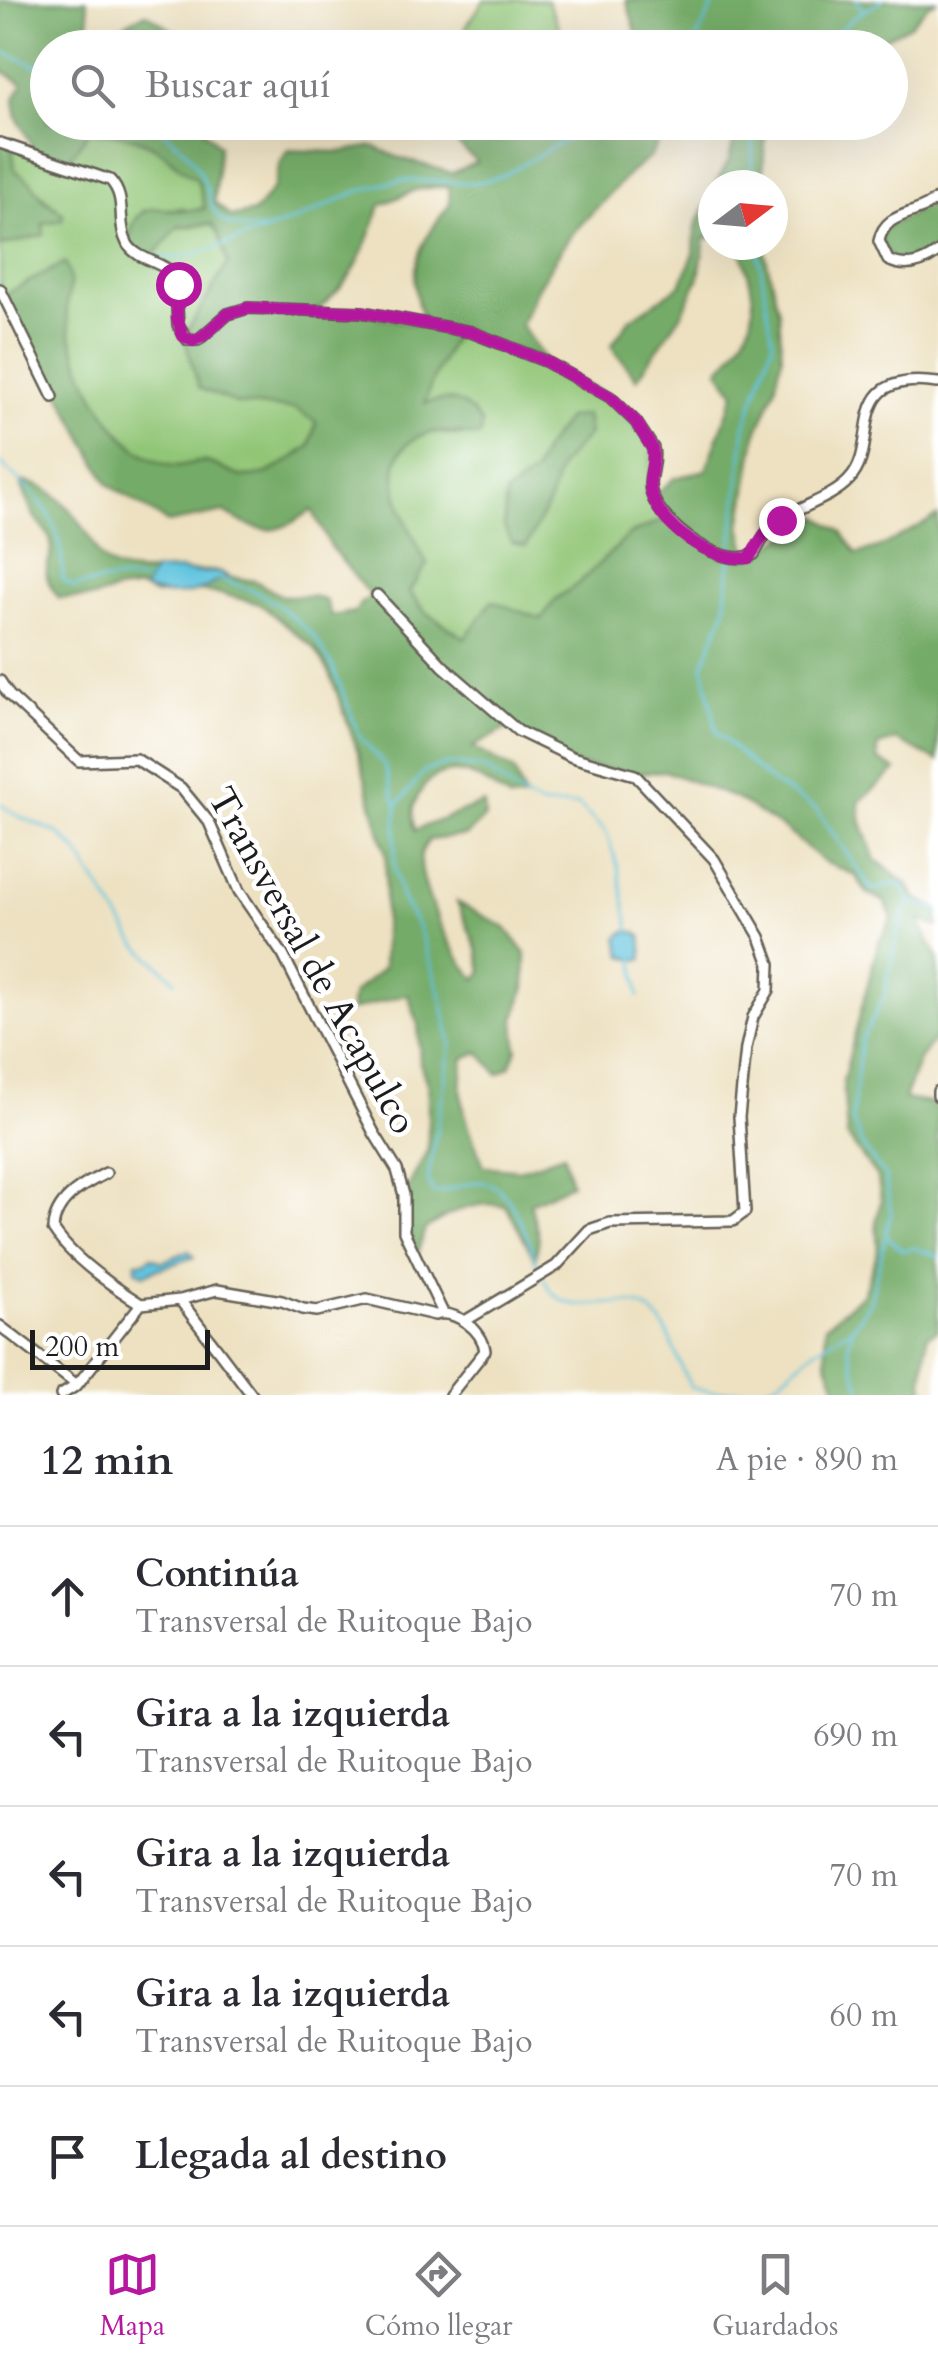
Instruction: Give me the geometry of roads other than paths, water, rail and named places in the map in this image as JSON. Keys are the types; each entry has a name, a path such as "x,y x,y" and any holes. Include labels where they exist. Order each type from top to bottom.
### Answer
{"street":[{"path":"0,143 110,180 120,194 127,243 133,251 164,265 175,275 178,325 188,340 198,340 228,314 248,308 362,312 485,336 545,361 624,408 652,448 650,485 665,518 692,541 737,558 754,554 764,535 781,520 852,478 860,460 868,413 882,394 902,382 938,383"},
{"path":"938,198 922,210 890,220 882,228 879,241 883,256 902,265 918,264 938,252"},
{"path":"0,288 53,397"},
{"path":"377,595 442,666 518,730 572,757 635,775 714,859 760,937 770,964 768,990 753,1017 746,1048 739,1117 745,1212 734,1222 610,1223 590,1230 556,1266 464,1322"},
{"name":"Transversal de Acapulco","path":"0,680 9,695 80,760 136,760 181,788 208,822 239,891 283,955 368,1123 397,1170 404,1194 404,1232 443,1313"},
{"path":"106,1173 76,1189 58,1211 54,1229 110,1284 140,1304 180,1300 216,1290 282,1301 303,1310 367,1300 436,1315 443,1313 464,1322 481,1336 485,1351 450,1395"},
{"path":"180,1300 252,1395"},
{"path":"61,1395 77,1385 140,1304"},
{"path":"0,1326 77,1385"}],"water":[{"path":"181,570 229,577 187,593 144,590 153,571"},
{"path":"625,932 641,936 643,959 623,956 618,938"},
{"path":"189,1251 194,1257 144,1274 136,1269 136,1262 151,1257 162,1262"}],"waterway":[{"path":"701,30 716,0"},
{"path":"857,0 863,12"},
{"path":"839,30 882,0"},
{"path":"0,51 30,63"},
{"path":"174,140 193,160 221,219 243,228 264,230"},
{"path":"153,257 200,253 384,184 404,180 475,183 504,175 565,140"},
{"path":"752,170 753,140"},
{"path":"759,260 773,342 745,427 725,610 703,665 717,733 771,782 816,809 872,890 901,883 909,901 897,935 884,998 861,1040 852,1119 863,1147 885,1176 891,1213 870,1302 852,1328 848,1347 862,1395"},
{"path":"0,463 48,512 59,540 63,580 73,587 117,579 150,581"},
{"path":"218,578 259,593 314,636 332,665 360,737 384,764 397,807 394,867 402,899 419,928 441,996 451,1044 428,1180 433,1193 480,1182 503,1193 519,1218 540,1272"},
{"path":"398,805 424,771 448,764 484,768 525,798 543,806 578,805 606,832 618,867 630,931"},
{"path":"0,804 58,833 76,850 136,944 176,981"},
{"path":"910,902 938,909"},
{"path":"634,959 639,997"},
{"path":"887,1236 903,1251 914,1248 938,1256"},
{"path":"544,1279 554,1294 566,1302 624,1303 650,1311 669,1336 691,1387 712,1392 763,1389 813,1351 852,1328"}]}
